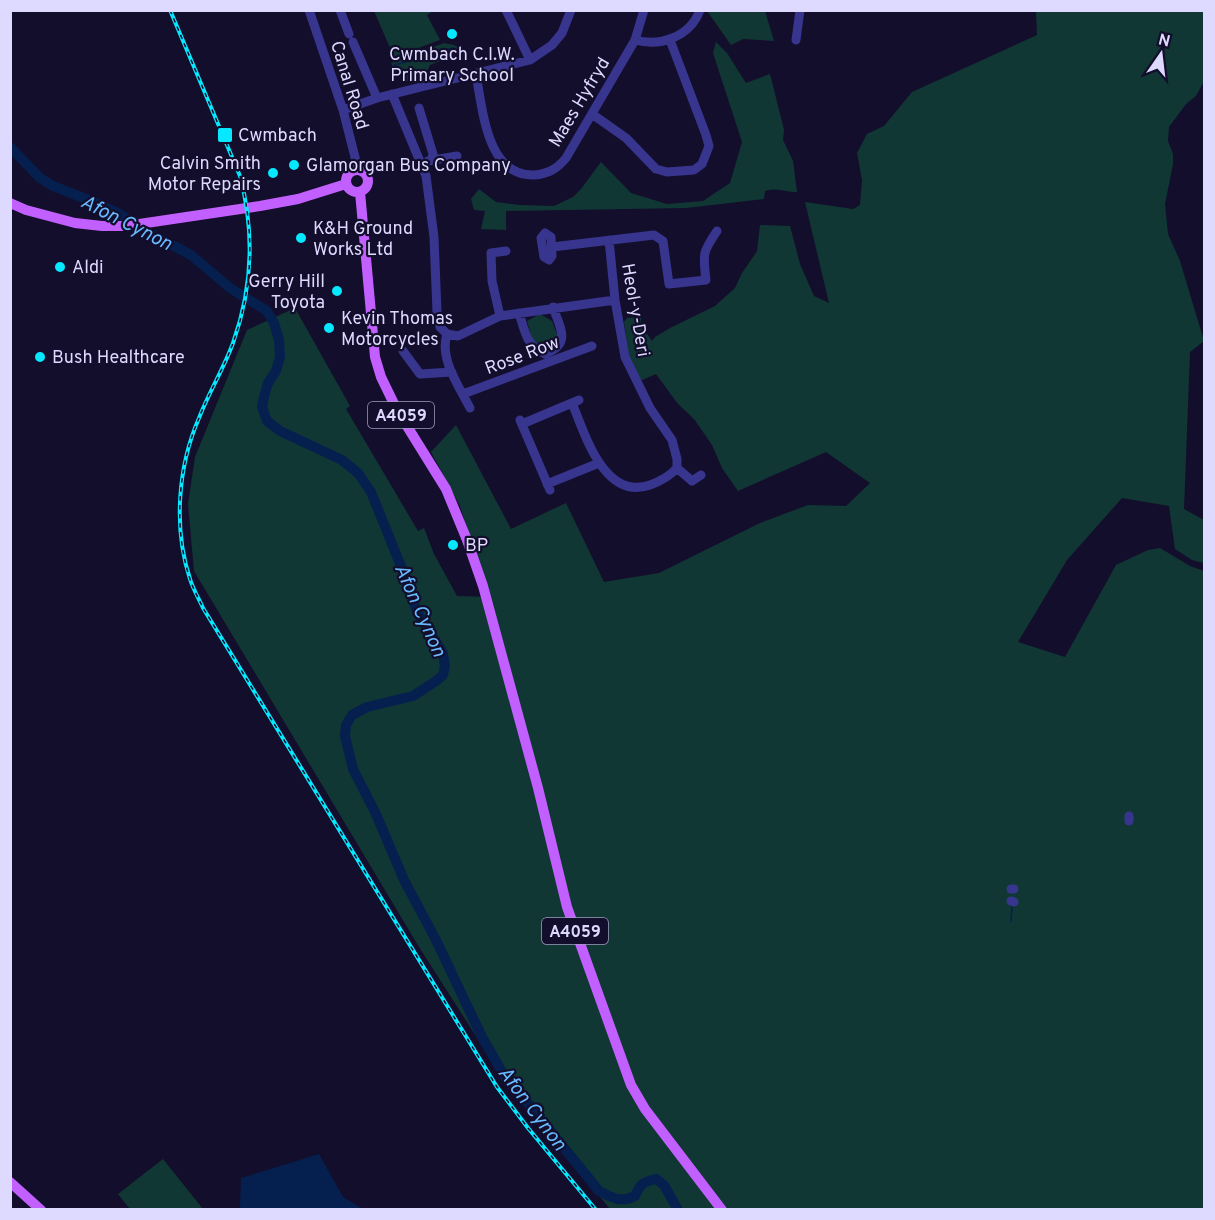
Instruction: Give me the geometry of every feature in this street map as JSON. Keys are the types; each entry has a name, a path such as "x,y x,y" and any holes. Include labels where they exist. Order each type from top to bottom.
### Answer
{"main road":[{"path":"357,169 364,172 369,181 366,188 360,192 353,191 346,184 348,174 357,169"},
{"path":"10,203 75,224 126,226 298,199 346,184"},
{"name":"A4059","path":"360,192 375,357 381,377 397,410 446,489 467,540 483,586 538,788 567,907 593,983 631,1085 645,1109 722,1209"},
{"path":"10,1182 41,1209"}],"street":[{"name":"Canal Road","path":"309,10 343,110 357,169"},
{"path":"340,10 377,98"},
{"path":"506,10 530,60"},
{"path":"343,110 377,98 530,60 552,45 562,33 571,10"},
{"name":"Maes Hyfryd","path":"476,75 490,140 498,158 508,168 523,175 543,174 558,167 566,159 635,40 644,10"},
{"path":"635,40 643,42 670,40 691,26 700,10"},
{"path":"796,40 800,10"},
{"path":"592,114 626,138 656,169 667,172 694,170 702,164 709,146 670,40"},
{"path":"392,94 422,163 430,196 436,312 440,327 447,334 458,336 500,316 615,300"},
{"path":"419,108 433,154 432,159"},
{"path":"422,163 432,159 439,160 457,156"},
{"path":"552,247 659,236 663,241 669,284 706,280 703,255 717,231"},
{"name":"Heol-y-Deri","path":"609,240 615,300 625,357 650,408 672,440 677,459 676,468"},
{"path":"694,245 705,250"},
{"path":"500,316 492,281 491,253 506,251"},
{"path":"519,313 529,342 535,350 545,354 557,350 562,342 562,334 553,307"},
{"path":"447,334 444,344 446,359 470,408"},
{"name":"Rose Row","path":"463,394 592,346"},
{"path":"403,351 420,374 452,372"},
{"path":"599,463 548,487 521,422 576,401 599,463 619,483 636,488 645,487 665,479 676,468 692,481 701,475"}],"green space":[{"path":"374,11 433,11 427,15 440,40 394,57"},
{"path":"707,11 765,11 774,41 743,39 731,45"},
{"path":"1036,11 1204,11 1204,81 1196,96 1186,104 1169,127 1168,141 1173,154 1173,164 1165,204 1168,234 1180,261 1204,341 1190,352 1184,509 1204,520 1204,563 1192,560 1175,549 1169,506 1122,498 1067,560 1018,642 1065,657 1116,565 1148,550 1160,548 1190,566 1204,571 1204,1209 610,1209 506,1083 419,947 194,571 188,504 195,457 247,330 295,308 350,406 346,409 418,531 424,528 434,554 457,596 490,597 460,506 431,452 456,425 511,529 566,503 604,582 659,573 760,523 808,505 846,506 870,483 826,452 738,491 722,468 712,445 694,419 678,404 656,374 640,381 629,356 624,322 627,318 641,317 641,325 652,341 670,328 715,306 735,288 757,251 760,225 790,226 800,264 814,296 829,303 805,202 853,209 860,205 862,180 857,153 867,134 884,126 912,92 1037,35"},
{"path":"716,42 727,53 746,83 770,74 784,130 783,140 793,161 797,192 769,190 765,191 764,199 686,208 506,211 506,230 481,229 485,211 474,210 471,199 479,189 496,202 554,206 573,197 601,162 631,193 667,204 703,201 730,183 742,142 713,53"},
{"path":"444,43 463,50 439,57 440,61 430,65 424,77 404,82 400,67 393,68 391,63"},
{"path":"540,314 552,321 558,337 552,349 543,350 533,343 527,321"},
{"path":"163,1159 203,1209 130,1209 118,1194"}],"water":[{"path":"319,1154 343,1197 363,1209 240,1209 241,1178"}],"waterway":[{"path":"394,65 425,57 439,50 454,48"},
{"name":"Afon Cynon","path":"10,147 40,178 53,186 118,213 191,255 230,288 267,311 274,323 279,340 280,357 264,397 262,407 267,421 280,431 342,460 358,473 371,492 417,612 443,653 445,666 443,675 436,681 413,696 367,707 352,715 346,725 345,736 353,769 376,814 404,880 436,940 482,1037 508,1082 599,1191 612,1198 625,1199 635,1196 642,1184 656,1179 664,1185 678,1210"},
{"path":"1011,921 1012,907"}],"railway":[{"path":"170,10 240,176 250,239 248,281 240,322 192,437 182,477 181,539 191,583 203,608 497,1087 596,1210"}],"place":[{"name":"Cwmbach C.I.W. Primary School","path":"452,34"},
{"name":"Cwmbach","path":"225,135"},
{"name":"Glamorgan Bus Company","path":"294,165"},
{"name":"Calvin Smith Motor Repairs","path":"273,173"},
{"name":"K&H Ground Works Ltd","path":"301,238"},
{"name":"Aldi","path":"60,267"},
{"name":"Gerry Hill Toyota","path":"337,291"},
{"name":"Kevin Thomas Motorcycles","path":"329,328"},
{"name":"Bush Healthcare","path":"40,357"},
{"name":"BP","path":"453,545"}]}
